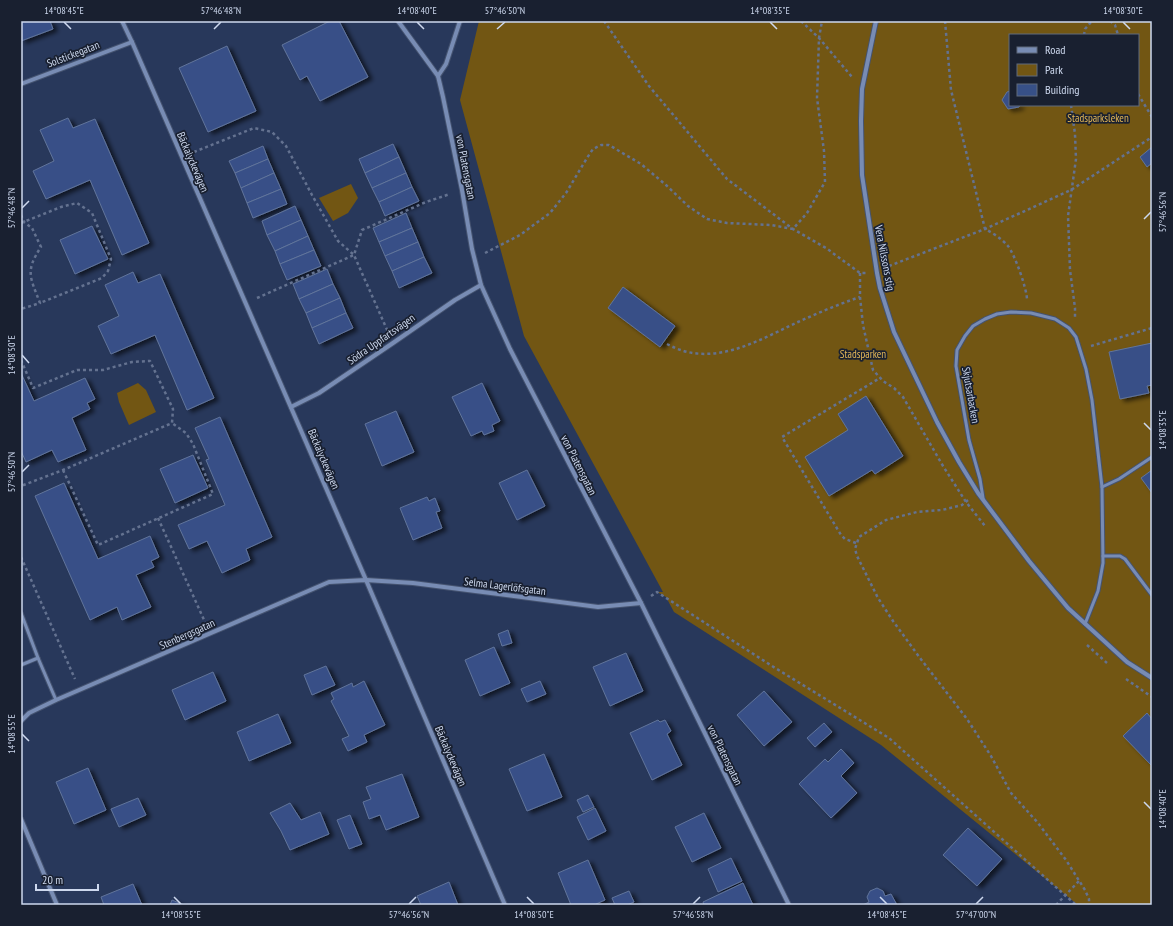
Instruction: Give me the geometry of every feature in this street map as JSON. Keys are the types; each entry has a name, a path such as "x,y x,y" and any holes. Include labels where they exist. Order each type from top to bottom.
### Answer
{"street":[{"name":"Bäckalyckevägen","path":"122,21 366,580 505,905"},
{"name":"von Platensgatan","path":"398,21 438,76 462,190 474,258 481,285 510,349 641,603 789,905"},
{"path":"438,76 446,64 460,21"},
{"name":"Vera Nilssons stig","path":"876,21 862,89 862,174 876,274 894,332 937,422 959,462 983,500"},
{"name":"Solstickegatan","path":"21,84 132,42"},
{"name":"Södra Uppfartsvägen","path":"291,407 319,393 455,300 481,285"},
{"name":"Skjutsarbacken","path":"983,500 1029,561 1068,608 1127,662 1152,678"},
{"name":"Selma Lagerlöfsgatan","path":"366,580 413,583 598,606 641,603"},
{"name":"Stenbergsgatan","path":"21,721 29,713 56,700 329,582 366,580"},
{"path":"21,819 57,905"}],"lane":[{"name":"Skjutsarbacken","path":"983,500 980,479 969,440 957,373 957,350 973,326 997,314 1012,312 1028,313 1055,319 1069,328"},
{"path":"1069,328 1076,337 1086,369 1092,400 1102,487 1103,563 1098,591 1085,624"},
{"path":"1102,487 1119,479 1152,457"},
{"path":"1103,556 1120,556 1125,559 1152,595"},
{"path":"21,613 56,700"},
{"path":"21,665 38,658"}],"path":[{"path":"604,21 649,86 727,179 793,229 826,248 860,273 876,274 888,266 985,229 1071,190 1152,137"},
{"path":"801,21 819,38 862,89"},
{"path":"793,229 807,213 825,182 824,151 817,98 819,38 822,21"},
{"path":"945,21 952,90 985,229 996,235 1008,246 1024,283 1028,313"},
{"path":"1084,34 1085,28 1092,21"},
{"path":"1110,21 1115,25 1118,34"},
{"path":"1139,96 1152,117"},
{"path":"1069,328 1076,317 1070,270 1068,216 1076,159 1075,134 1071,106"},
{"path":"182,158 254,128 272,132 286,146 338,241 354,255 393,343"},
{"path":"474,258 520,236 550,213 566,193 587,158 594,149 601,145 609,146 641,164 688,206 707,219 727,223 771,224 793,229"},
{"path":"245,303 354,255 362,230 426,202 462,190"},
{"path":"21,309 102,278 108,270 111,259 92,213 78,203 61,207 23,223"},
{"path":"21,215 23,223 32,228 41,246 34,257 30,269 32,281 40,303"},
{"path":"667,344 677,350 690,353 720,353 760,340 824,310 860,297"},
{"path":"1080,349 1152,328"},
{"path":"21,360 34,388 77,370 103,370 132,362 150,360 173,409 172,423"},
{"path":"856,543 841,535 782,437 880,378"},
{"path":"21,486 63,470 172,423"},
{"path":"63,470 98,545 213,494 193,444 186,433 172,423"},
{"path":"978,493 962,505 942,510 918,512 886,520 860,537 856,543 855,549 878,598 967,719 991,756 1011,793 1038,823 1066,860 1089,899 1089,905"},
{"path":"158,518 210,634"},
{"path":"21,557 80,690"},
{"path":"641,603 657,592 772,666 889,738 1076,905"},
{"path":"1056,905 1079,881"}],"green space":[{"name":"Stadsparken","path":"479,21 1152,21 1152,905 1078,905 881,745 674,612 666,597 657,592 663,592 524,336 460,100"},
{"path":"351,184 358,198 348,213 333,221 319,198"},
{"path":"138,383 146,390 156,412 129,425 119,402 117,393"}],"building":[{"path":"21,21 50,21 53,29 21,41"},
{"path":"330,21 339,21 368,77 320,101 307,76 300,80 282,45"},
{"path":"227,46 256,111 208,132 179,68"},
{"path":"1009,91 1009,106 1019,107 1008,109 1002,100"},
{"path":"68,118 73,128 95,119 149,243 122,255 90,180 46,199 33,171 54,161 40,130"},
{"path":"393,144 399,157 365,173 359,159"},
{"path":"263,146 268,159 235,173 229,161"},
{"path":"1152,147 1152,163 1147,167 1140,157"},
{"path":"399,157 406,173 372,188 365,173"},
{"path":"268,159 274,173 241,188 235,173"},
{"path":"274,173 281,189 247,203 241,188"},
{"path":"406,173 412,187 379,202 372,188"},
{"path":"412,187 419,201 385,216 379,202"},
{"path":"281,189 287,204 253,218 247,203"},
{"path":"295,206 301,220 267,235 262,221"},
{"path":"406,213 412,228 379,242 373,228"},
{"path":"301,220 308,236 275,251 267,235"},
{"path":"92,226 108,259 75,274 60,240"},
{"path":"412,228 418,242 385,256 379,242"},
{"path":"308,236 314,250 280,264 275,251"},
{"path":"418,242 424,257 392,271 385,256"},
{"path":"314,250 321,266 287,280 280,264"},
{"path":"424,257 432,273 399,288 392,271"},
{"path":"327,269 333,284 299,299 293,284"},
{"path":"133,272 138,283 160,274 214,398 187,410 155,335 111,354 98,326 119,316 105,285"},
{"path":"333,284 340,298 306,313 299,299"},
{"path":"623,287 675,326 660,347 608,308"},
{"path":"340,298 346,313 312,328 306,313"},
{"path":"346,313 353,328 319,344 312,328"},
{"path":"1152,343 1152,385 1147,386 1149,393 1120,399 1109,352"},
{"path":"21,373 34,401 85,378 95,399 87,403 90,409 72,418 86,450 58,462 52,450 26,462 21,451"},
{"path":"482,383 500,421 492,425 494,431 484,435 482,431 471,436 452,397"},
{"path":"866,396 903,456 875,474 872,470 829,496 805,457 848,430 838,414"},
{"path":"396,411 414,452 382,466 365,424"},
{"path":"220,417 272,537 246,549 250,560 222,573 207,541 189,549 178,525 225,505 206,460 209,459 195,428"},
{"path":"193,455 208,488 175,503 160,469"},
{"path":"527,470 545,506 517,520 499,483"},
{"path":"1152,470 1152,493 1141,478"},
{"path":"64,483 98,559 150,536 159,557 151,561 154,567 136,575 151,607 122,620 117,607 90,620 35,496"},
{"path":"427,497 429,501 435,498 440,511 436,512 442,528 413,540 400,508"},
{"path":"508,630 512,643 502,646 498,634"},
{"path":"494,647 510,683 480,696 465,660"},
{"path":"626,653 643,691 610,706 593,667"},
{"path":"326,666 335,685 312,695 304,675"},
{"path":"213,672 226,701 185,720 172,690"},
{"path":"364,681 385,725 364,735 367,742 348,751 342,739 349,736 331,701 334,699 331,693 352,683 353,687"},
{"path":"540,681 546,694 527,702 521,689"},
{"path":"764,691 792,722 764,746 737,715"},
{"path":"1147,713 1152,719 1152,766 1123,736"},
{"path":"278,714 291,743 249,761 237,732"},
{"path":"658,720 660,722 665,720 671,731 667,734 682,765 652,780 630,733"},
{"path":"824,723 832,732 815,747 807,738"},
{"path":"841,749 854,763 841,776 857,793 831,818 799,784 825,759 828,762"},
{"path":"544,754 562,797 527,811 509,769"},
{"path":"88,768 106,810 74,824 56,782"},
{"path":"402,774 419,817 386,830 380,815 369,819 363,802 371,799 366,787"},
{"path":"588,795 594,807 583,812 577,800"},
{"path":"138,798 146,815 119,827 111,809"},
{"path":"290,803 301,820 320,812 329,834 290,850 270,813"},
{"path":"595,808 606,831 588,840 577,817"},
{"path":"704,813 721,848 692,862 675,827"},
{"path":"350,815 362,844 349,849 337,820"},
{"path":"968,828 1002,859 977,886 943,855"},
{"path":"731,858 742,881 718,892 708,869"},
{"path":"588,860 605,900 596,904 597,905 571,905 558,873"},
{"path":"449,882 458,905 421,905 417,896"},
{"path":"743,883 753,905 704,905 703,902"},
{"path":"133,884 142,905 104,905 101,897"},
{"path":"877,888 883,891 885,896 891,894 897,905 863,905 869,902 867,897 870,891"},
{"path":"629,891 634,902 627,905 615,905 612,898"},
{"path":"172,900 184,905 170,905"}],"park label":[{"name":"Stadsparksleken","path":"1098,118"}]}
